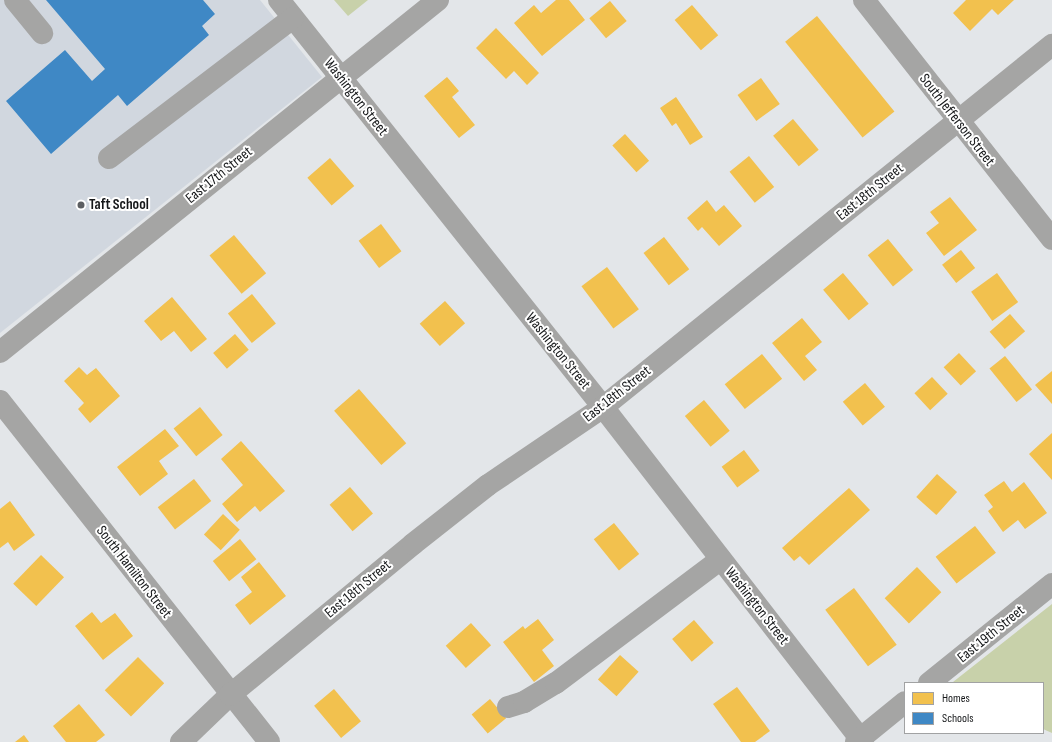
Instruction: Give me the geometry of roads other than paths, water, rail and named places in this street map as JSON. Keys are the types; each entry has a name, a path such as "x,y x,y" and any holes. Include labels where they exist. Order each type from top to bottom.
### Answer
{"street":[{"path":"15,0 42,33"},
{"name":"Washington Street","path":"279,0 603,407 859,741"},
{"name":"East 17th Street","path":"0,352 340,77 438,0"},
{"name":"South Jefferson Street","path":"864,0 957,121 1052,239"},
{"path":"109,158 293,18"},
{"name":"East 18th Street","path":"181,742 230,695 488,485 603,407 1052,45"},
{"name":"South Hamilton Street","path":"0,400 230,695 269,742"},
{"path":"508,707 524,702 556,682 721,559"},
{"name":"East 19th Street","path":"930,682 1052,584"},
{"path":"859,741 904,703"}],"place":[{"name":"Taft School","path":"81,205"}]}
